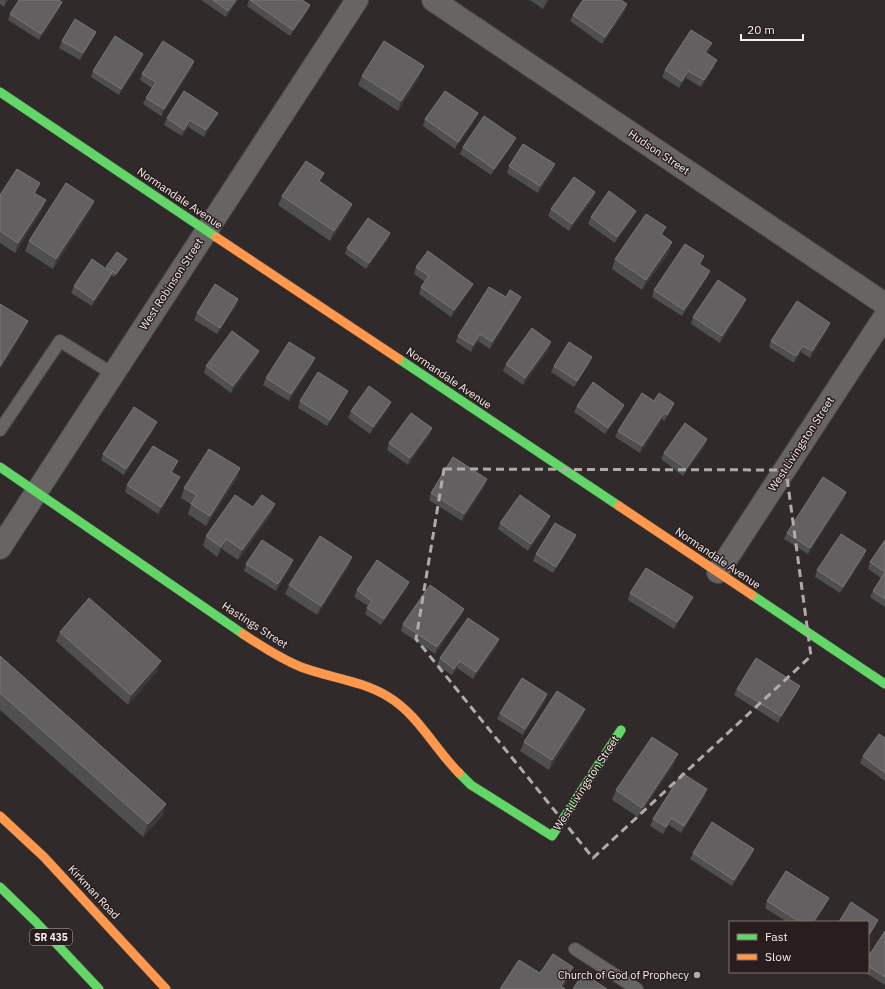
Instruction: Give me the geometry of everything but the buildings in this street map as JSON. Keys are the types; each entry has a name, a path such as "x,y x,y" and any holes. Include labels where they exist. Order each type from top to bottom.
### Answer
{"street":[{"name":"West Robinson Street","path":"0,548 357,0"},
{"name":"Hudson Street","path":"433,0 885,304"},
{"name":"Normandale Avenue","path":"0,92 885,684"},
{"name":"West Livingston Street","path":"718,572 885,316"},
{"name":"Hastings Street","path":"0,467 266,649 301,667 358,682 387,696 407,710 450,764 471,785 552,836"},
{"name":"West Livingston Street","path":"552,836 621,730"},
{"name":"Kirkman Road","path":"0,816 44,857 166,989"},
{"name":"SR 435","path":"0,887 35,921 99,989"}],"lane":[{"path":"0,430 60,341 113,374"},
{"path":"575,948 637,989"}],"highlighted area":[{"path":"444,469 786,470 811,656 593,858 416,639"}],"traffic: fast":[{"path":"0,92 216,237"},
{"path":"399,359 619,506"},
{"path":"0,467 243,634"},
{"path":"752,595 885,684"},
{"path":"459,773 471,785 552,836 621,730"},
{"path":"0,887 35,921 99,989"}],"traffic: slow":[{"path":"216,237 399,359"},
{"path":"619,506 752,595"},
{"path":"243,634 271,652 294,664 312,671 366,686 398,703 417,722 459,773"},
{"path":"0,816 44,857 166,989"}],"place":[{"name":"Church of God of Prophecy","path":"697,975"}]}
